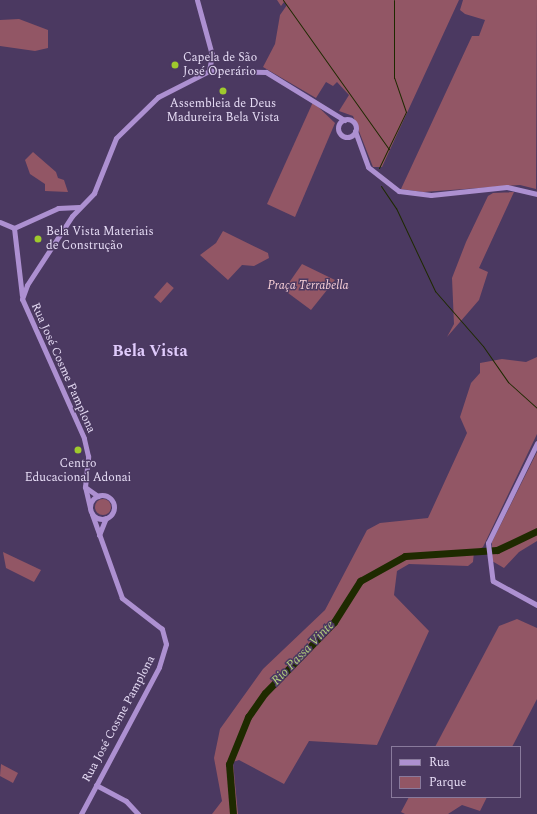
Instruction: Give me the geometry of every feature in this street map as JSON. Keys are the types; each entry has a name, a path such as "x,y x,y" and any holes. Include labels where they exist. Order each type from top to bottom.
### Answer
{"main road":[{"path":"197,0 212,55 209,71 266,72 334,115 344,120 353,122 358,145 374,174 403,192 431,196 507,187 537,194"},
{"name":"Rua José Cosme Pamplona","path":"90,508 85,487 88,456 84,438 22,299 27,285 79,207 94,193 110,149 126,126 158,97 209,71"},
{"path":"334,115 339,126 340,133 349,137 358,145"},
{"path":"339,126 344,120"},
{"path":"349,137 355,131"},
{"path":"0,222 14,228 58,208 79,207"},
{"path":"14,228 22,299"},
{"path":"537,443 488,543 488,561 493,581 537,605"},
{"path":"85,487 98,496 108,497 113,504 111,514 106,518 99,536"},
{"path":"98,496 90,508 92,514 106,518"},
{"name":"Rua José Cosme Pamplona","path":"81,814 159,667 166,644 162,629 122,598 92,514"},
{"path":"96,785 126,801 138,814"}],"green space":[{"path":"277,0 459,0 382,167 373,167 353,116 339,111 349,95 337,82 333,86 326,82 316,98 263,67 275,44 280,15 287,5 284,2 281,6"},
{"path":"463,0 537,0 536,189 520,185 423,192 401,189 472,36 479,36 485,20 465,14 460,10"},
{"path":"19,19 48,30 48,48 35,51 0,46 0,20"},
{"path":"313,102 335,123 295,217 267,204"},
{"path":"33,152 56,172 58,178 64,180 68,192 45,191 45,184 30,174 25,160"},
{"path":"514,192 479,268 488,272 479,300 447,337 454,324 452,278 466,242 488,196 493,193"},
{"path":"223,231 268,253 269,258 254,266 242,265 228,280 200,255 216,243"},
{"name":"Praça Terrabella","path":"302,264 335,280 311,310 284,290"},
{"path":"167,282 174,288 161,303 154,297"},
{"path":"537,357 537,434 483,547 474,552 473,562 468,566 409,564 397,571 394,595 429,631 377,745 309,741 284,784 239,760 233,762 238,814 212,814 222,801 214,758 220,729 263,669 325,610 367,530 380,523 428,518 467,433 460,417 471,383 480,373 480,363 502,359 526,362"},
{"path":"537,452 537,541 519,552 504,568 492,561 492,542"},
{"path":"100,499 106,499 111,504 109,513 106,515 100,515 95,510 95,504"},
{"path":"3,552 41,570 34,582 6,568"},
{"path":"517,619 537,628 537,699 513,746 436,746 499,626"},
{"path":"1,764 18,773 13,783 0,776"},
{"path":"408,798 486,798 480,811 462,805 448,814 405,814 401,812"}],"waterway":[{"path":"283,0 389,149"},
{"path":"379,168 406,112 394,78 394,0"},
{"path":"381,186 396,208 435,291 483,346 508,382 537,408"},
{"name":"Rio Passa Vinte","path":"233,814 229,764 248,717 265,693 334,622 360,581 405,556 497,550 537,531"}],"place":[{"name":"Capela de São José Operário","path":"175,65"},
{"name":"Assembleia de Deus Madureira Bela Vista","path":"223,91"},
{"name":"Bela Vista Materiais de Construção","path":"38,239"},
{"name":"Centro Educacional Adonai","path":"78,450"}],"district":[{"name":"Bela Vista","path":"150,351"}]}
